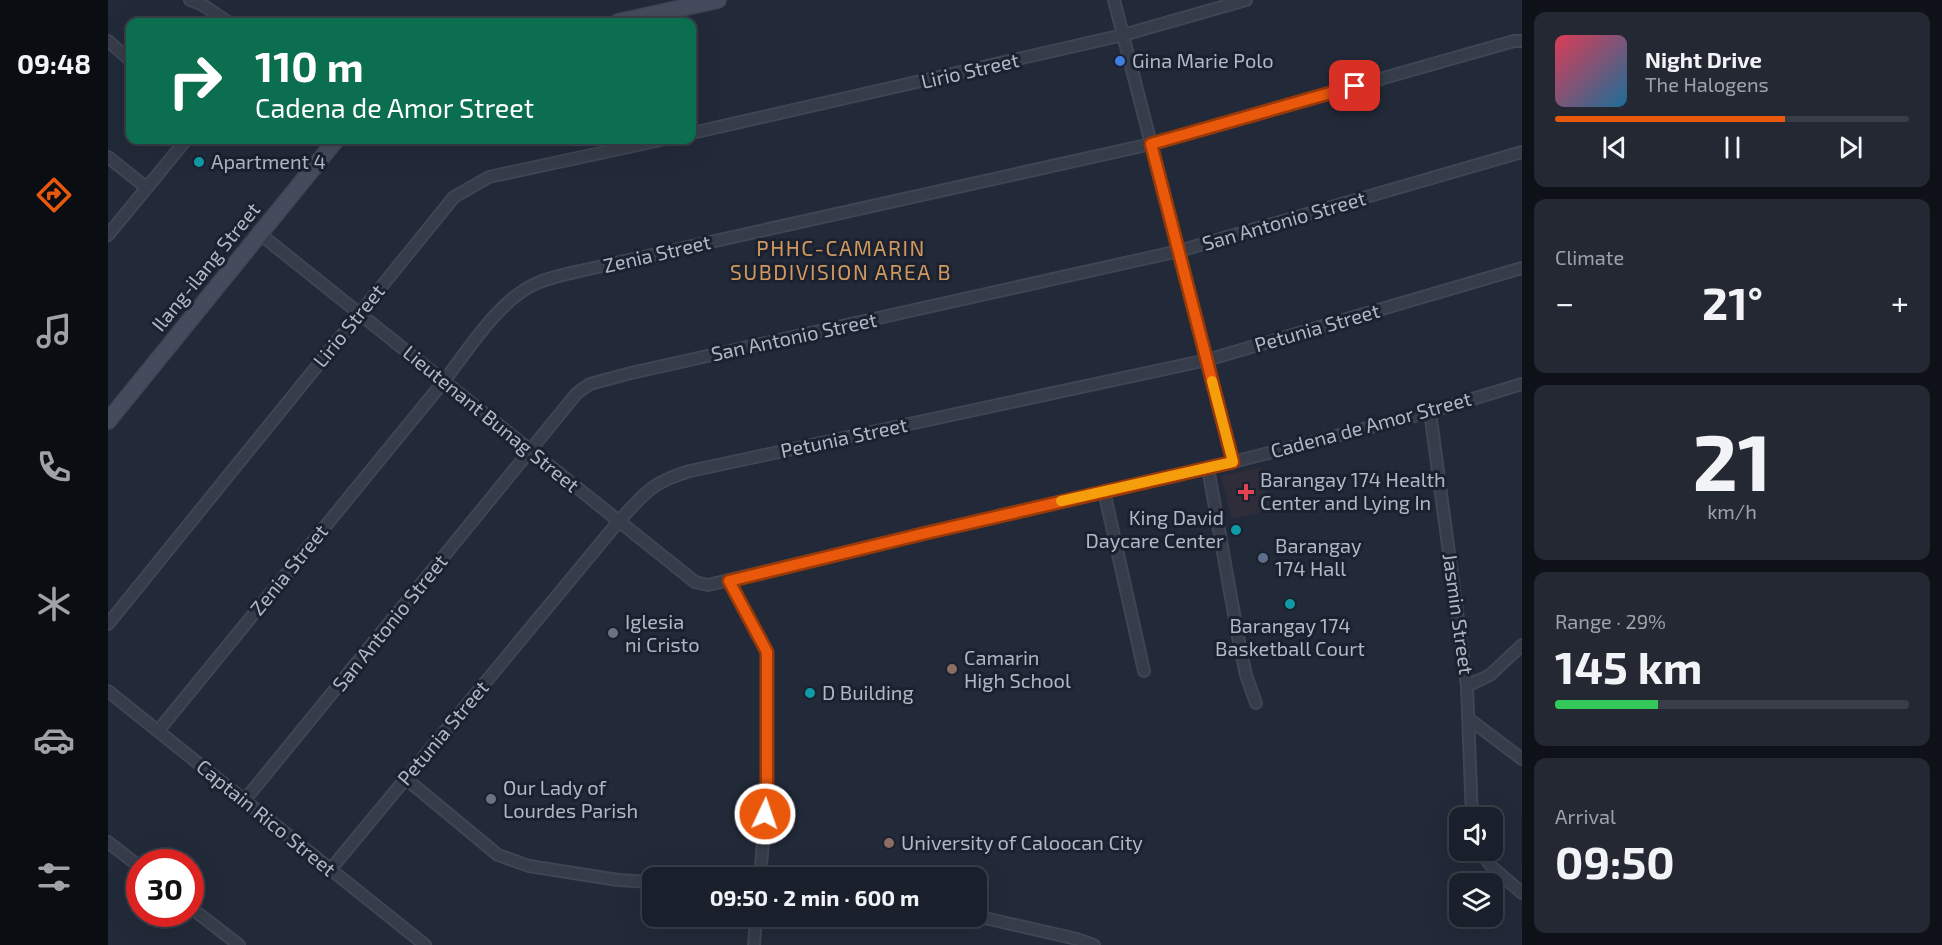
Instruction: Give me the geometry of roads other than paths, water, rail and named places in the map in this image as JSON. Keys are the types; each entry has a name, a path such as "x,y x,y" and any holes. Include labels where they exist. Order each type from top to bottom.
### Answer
{"main road":[{"path":"636,18 718,0"},
{"name":"Ilang-ilang Street","path":"108,421 333,144"}],"street":[{"path":"190,0 223,18"},
{"path":"1114,0 1233,462"},
{"name":"Lirio Street","path":"696,132 1123,36 1246,0"},
{"path":"108,41 126,57"},
{"name":"Zenia Street","path":"158,731 444,381 489,322 514,298 535,284 589,269 1151,144 1514,41 1522,41"},
{"path":"108,235 183,144"},
{"name":"Lirio Street","path":"108,624 454,197 489,177 642,144"},
{"name":"San Antonio Street","path":"244,801 577,393 590,384 1179,251 1522,152"},
{"path":"108,157 147,188"},
{"name":"Lieutenant Bunag Street","path":"260,234 696,582 708,585 729,581"},
{"name":"Petunia Street","path":"330,870 619,521 650,488 667,477 1207,360 1522,268"},
{"name":"Cadena de Amor Street","path":"729,581 1233,462 1430,412 1522,384"},
{"name":"Jasmin Street","path":"1430,412 1467,686 1472,807"},
{"path":"1208,468 1239,642 1246,675 1256,704"},
{"path":"1104,491 1144,671"},
{"path":"729,581 767,652 767,792 761,867"},
{"path":"1467,686 1490,675 1522,645"},
{"name":"Captain Rico Street","path":"108,691 425,945"},
{"path":"1469,719 1522,759"},
{"path":"405,778 498,855 529,866 618,880 642,881"},
{"path":"108,842 126,856"},
{"path":"1487,861 1522,892"},
{"path":"204,918 239,945"},
{"path":"987,919 1094,945"},
{"path":"754,945 755,927"}],"place":[{"name":"Gina Marie Polo","path":"1120,61"},
{"name":"Apartment 4","path":"199,162"},
{"name":"Barangay 174 Health Center and Lying In","path":"1246,492"},
{"name":"King David Daycare Center","path":"1236,530"},
{"name":"Barangay 174 Hall","path":"1263,558"},
{"name":"Barangay 174 Basketball Court","path":"1290,604"},
{"name":"Iglesia ni Cristo","path":"613,633"},
{"name":"Camarin High School","path":"952,669"},
{"name":"D Building","path":"810,693"},
{"name":"Our Lady of Lourdes Parish","path":"491,799"},
{"name":"University of Caloocan City","path":"889,843"}],"district":[{"name":"PHHC-CAMARIN SUBDIVISION AREA B","path":"841,261"}]}
